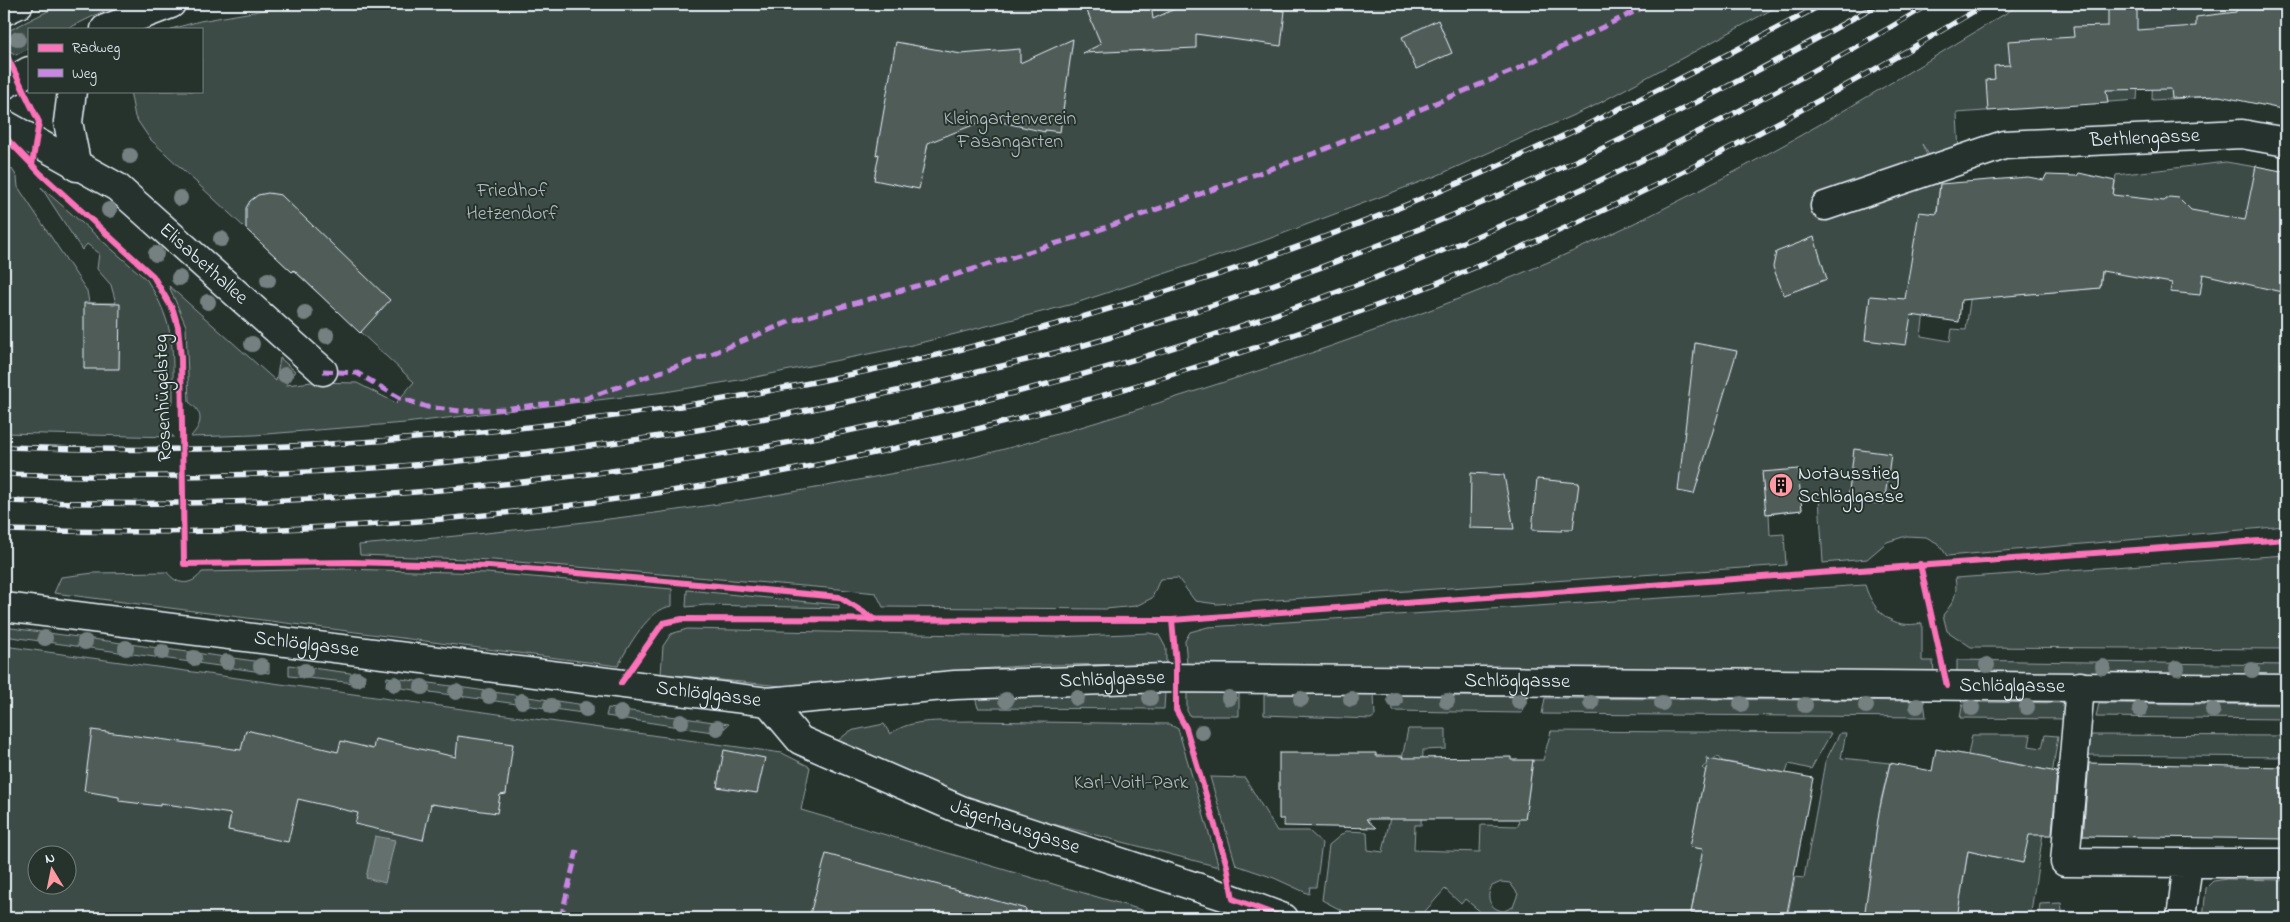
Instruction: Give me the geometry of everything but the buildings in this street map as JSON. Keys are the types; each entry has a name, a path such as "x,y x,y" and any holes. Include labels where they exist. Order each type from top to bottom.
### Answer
{"street":[{"path":"4,11 19,4"},
{"path":"108,28 170,4"},
{"path":"4,85 28,71"},
{"path":"72,92 68,122 77,167"},
{"name":"Elisabethallee","path":"4,124 117,188 323,371"},
{"name":"Bethlengasse","path":"1825,206 2004,145 2242,134 2286,142"},
{"name":"Schlöglgasse","path":"4,606 768,702 955,684 1165,678 2286,689"},
{"path":"2080,686 2065,862 2286,863"},
{"name":"Jägerhausgasse","path":"768,702 800,740 961,810 1234,899 1284,918"},
{"path":"2181,918 2188,863"}],"green space":[{"path":"62,4 118,4 69,28 28,28 28,49 16,55 7,49 4,33"},
{"path":"300,4 1782,4 1594,106 1436,176 1263,241 1073,304 912,345 751,378 665,392 405,423 254,435 190,437 197,428 200,419 197,410 189,402 186,326 169,286 276,381 280,358 295,371 286,385 312,382 357,383 396,403 414,382 294,271 292,272 150,139 135,117 130,92 202,92 202,28 175,28 200,21"},
{"path":"2021,4 2259,4 2245,95 2152,100 2153,59 2140,59 2137,100 1957,113 1959,154 1931,158 1922,144 1940,184 1921,336 1950,341 1952,329 1966,330 1973,278 2014,295 2100,288 2116,175 2226,162 2286,172 2286,526 1947,556 1939,544 1926,537 1906,536 1887,542 1867,559 1823,563 1819,497 1801,498 1802,510 1769,514 1770,535 1784,534 1786,565 1217,604 1195,601 1178,578 1160,579 1152,598 1136,606 1106,609 883,607 876,593 839,589 493,560 360,555 359,545 551,526 679,510 806,490 948,463 1067,431 1276,365 1385,327 1493,285 1599,240 1651,215 1746,166 1885,87"},
{"path":"4,167 12,169 17,177 18,187 87,291 89,303 116,303 111,285 97,269 99,253 87,244 82,250 41,187 147,280 163,311 171,339 173,402 166,411 163,420 166,429 174,437 4,433"},
{"path":"2286,555 2286,649 1971,647 1947,631 1943,615 1954,598 1956,589 1955,578"},
{"path":"344,569 486,573 672,589 672,606 663,608 647,621 627,649 618,666 54,593 61,577 94,573 167,572 175,580 189,582 198,577 202,572"},
{"path":"1865,585 1873,603 1886,617 1902,624 1922,623 1922,661 1933,661 1934,672 1187,664 1185,641 1190,632 1208,627"},
{"path":"687,590 839,605 839,608 706,605 686,607"},
{"path":"4,627 269,663 269,673 4,636"},
{"path":"687,629 1057,637 1149,633 1159,635 1166,648 1166,664 1037,665 935,672 849,682 781,686 661,674 663,646 671,634"},
{"path":"4,646 782,753 810,767 801,810 1169,918 4,918"},
{"path":"1957,660 2286,665 2286,676 1957,672"},
{"path":"289,665 365,675 364,684 289,676"},
{"path":"387,677 592,706 590,714 386,686"},
{"path":"1165,692 1164,709 978,708 975,697"},
{"path":"1239,692 1239,716 1190,716 1187,711 1187,693"},
{"path":"1374,694 1375,716 1371,719 1264,715 1264,695"},
{"path":"1392,695 1525,697 1522,713 1393,711"},
{"path":"1545,698 1924,701 1926,717 1542,714"},
{"path":"1963,702 2073,703 2070,719 1960,718"},
{"path":"2099,703 2286,705 2286,719 2096,717"},
{"path":"608,708 729,724 719,733 606,716"},
{"name":"Karl-Voitl-Park","path":"971,721 1169,724 1178,729 1219,867 995,809 891,771 836,742 850,731 884,724 890,734 909,725 919,723"},
{"path":"1408,729 1446,729 1446,749 1423,750 1421,825 1415,825 1414,850 1480,852 1481,825 1518,826 1519,818 1525,818 1533,760 1543,760 1551,731 1831,733 1811,769 1789,764 1786,773 1722,761 1719,757 1711,760 1706,757 1707,764 1702,768 1706,771 1691,847 1708,850 1699,872 1691,912 1705,915 1704,918 1508,918 1502,914 1498,918 1491,916 1488,918 1465,899 1461,904 1445,889 1419,918 1356,918 1322,900 1329,845 1346,831 1367,832 1368,850 1383,852","holes":["1501,882 1510,883 1518,894 1513,907 1504,911 1492,906 1489,898 1492,886"]},
{"path":"1840,733 1846,733 1841,758 1890,763 1881,800 1870,875 1878,876 1870,918 1831,911 1829,918 1787,918 1795,877 1804,878 1825,762"},
{"path":"1972,735 2031,735 2029,746 2042,748 2045,735 2058,736 2030,918 1957,918 1968,851 2022,863 2042,769 2006,762 2004,772 1968,755"},
{"path":"2091,735 2286,736 2286,757 2088,755"},
{"path":"1210,777 1245,778 1277,831 1309,831 1322,843 1316,887 1310,887 1309,894 1274,878 1236,865"},
{"path":"2227,879 2286,880 2286,918 2203,918 2206,888 2213,881"},
{"path":"2061,903 2063,918 2038,918 2040,904"}],"shaded area":[{"path":"375,836 395,840 385,883 366,878"}],"railway":[{"path":"4,447 183,449 363,442 542,425 720,400 897,364 1071,320 1243,266 1411,203 1516,158 1620,109 1823,4"},
{"path":"4,474 126,476 248,474 369,468 490,458 611,443 731,424 850,401 1048,355 1179,316 1283,281 1487,201 1587,156 1685,108 1878,4"},
{"path":"4,501 176,503 349,497 523,482 696,458 868,427 1038,387 1205,338 1367,281 1440,252 1584,188 1724,119 1794,82 1930,4"},
{"path":"4,530 176,532 292,529 407,522 567,506 771,474 872,454 1072,404 1171,375 1374,307 1508,253 1648,189 1785,119 1986,4"}],"marked path":[{"path":"323,371 357,373 400,398 427,407 460,411 504,409 584,399 711,354 791,321 938,280 1093,232 1318,152 1517,69 1650,4"},
{"path":"561,918 577,850"}],"cycle path":[{"path":"4,50 39,122 32,165"},
{"name":"Rosenhügelsteg","path":"4,136 41,174 153,276 173,310 178,327 181,358 184,564 352,562 489,566 839,597 874,619"},
{"path":"621,683 663,623 682,619 1172,620 2286,539"},
{"path":"1920,564 1947,686"},
{"path":"1172,620 1176,664 1176,710 1186,728 1227,866 1233,899 1284,918"}],"place":[{"name":"Notausstieg Schlöglgasse","path":"1781,485"}],"park label":[{"name":"Kleingartenverein Fasangarten","path":"1010,130"},
{"name":"Friedhof Hetzendorf","path":"512,202"}]}
